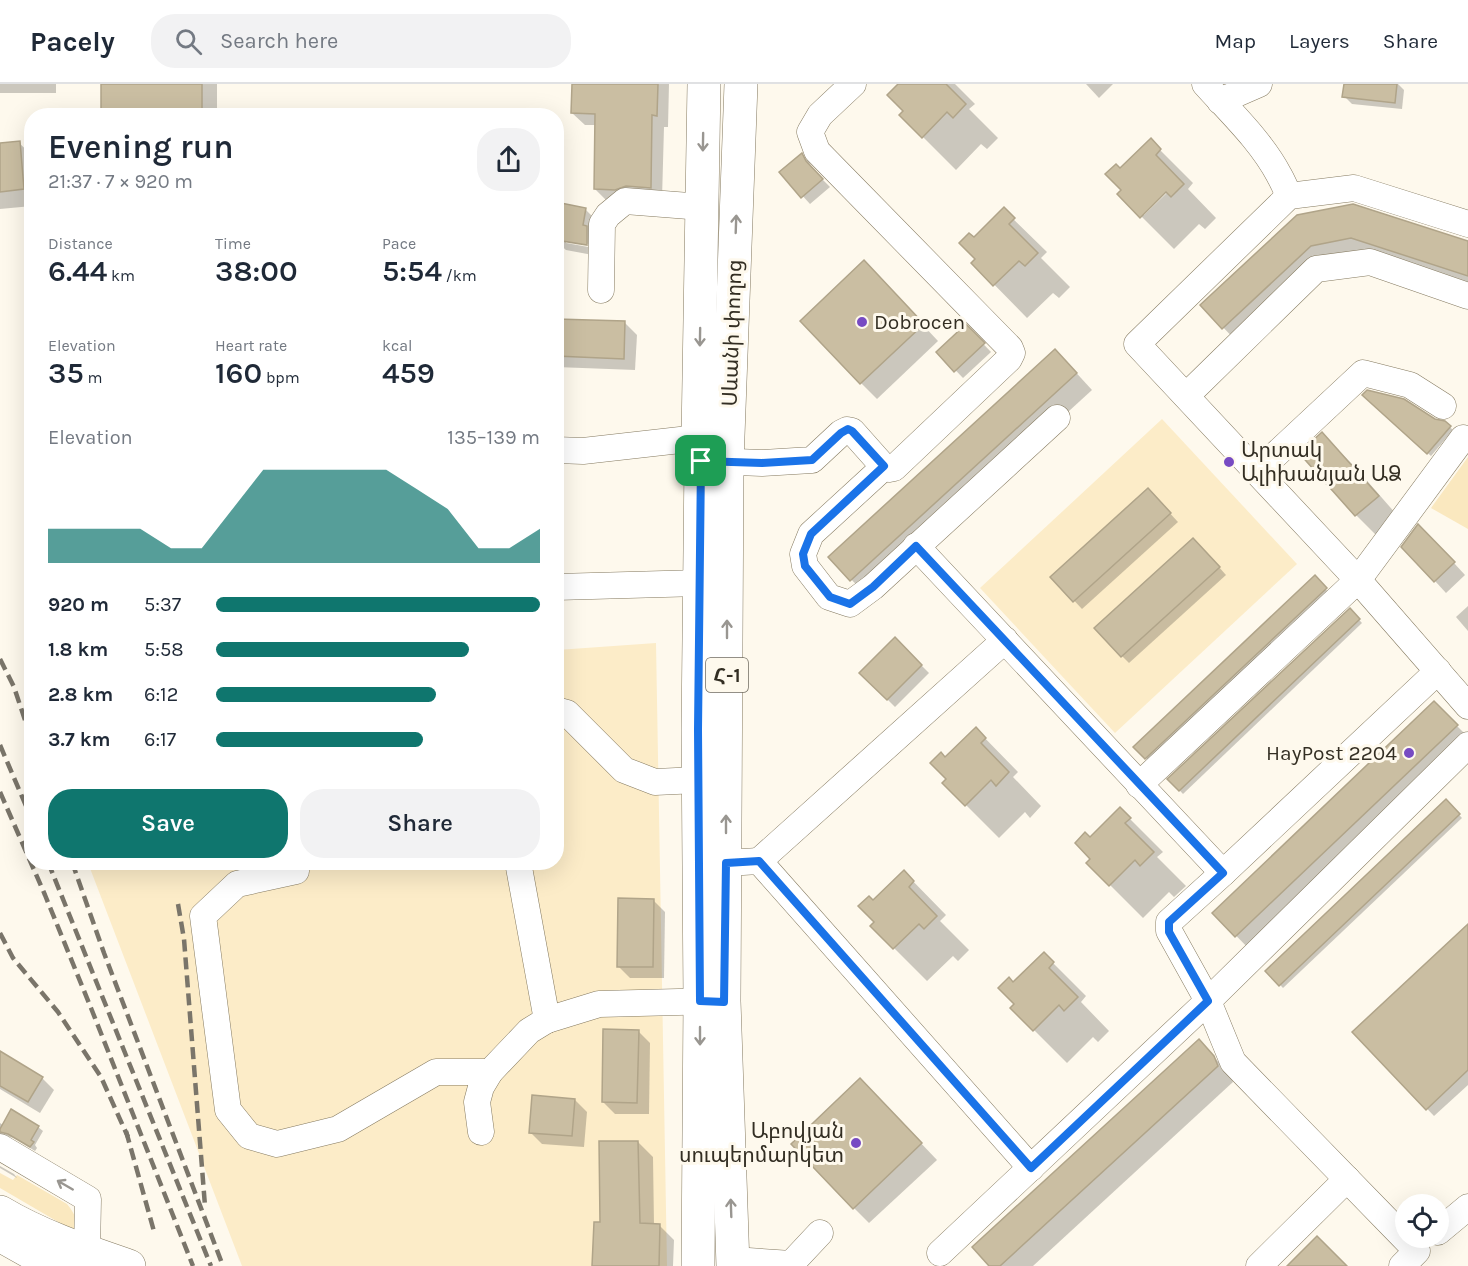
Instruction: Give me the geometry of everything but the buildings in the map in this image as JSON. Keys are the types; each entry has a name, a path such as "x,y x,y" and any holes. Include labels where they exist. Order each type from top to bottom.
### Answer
{"main road":[{"name":"Սևանի փողոց","path":"698,1266 712,1001 726,863 709,454 702,207 704,84"},
{"name":"Սևանի փողոց","path":"733,1263 712,1001 698,780 700,584 741,84"},
{"path":"0,1212 83,1259 129,1266"},
{"path":"0,1235 56,1266"}],"street":[{"path":"564,450 709,454 812,460 848,429 884,466 889,469 894,468 1009,360 1012,353 1010,348 817,150 810,132 820,115 853,84"},
{"path":"1213,93 1259,84"},
{"path":"1213,93 1267,156 1279,174 1289,196"},
{"path":"1468,224 1354,188 1289,196 1137,344 1358,580 1468,706"},
{"path":"601,290 602,224 608,215 625,201 702,207"},
{"path":"1186,396 1316,269 1370,262 1468,296"},
{"path":"1257,472 1363,373 1410,385 1443,406"},
{"path":"884,466 811,534 803,554 805,566 830,597 850,604 873,587 1057,418"},
{"path":"1139,785 1358,580 1463,438"},
{"path":"916,546 1223,873"},
{"path":"564,587 700,584"},
{"path":"726,863 759,861 1005,640"},
{"path":"1417,1255 1233,1062 1208,1001 1169,932 1169,922 1438,670"},
{"path":"564,712 624,770 655,782 698,780"},
{"path":"940,1253 1208,1001 1468,745"},
{"path":"759,861 1031,1168"},
{"path":"519,870 547,1020"},
{"path":"296,871 237,884 203,916 228,1110 249,1136 277,1144 338,1129 436,1072 490,1072"},
{"path":"481,1132 477,1102 481,1087 490,1072 529,1031 547,1020 599,1004 712,1001"},
{"path":"0,1148 88,1199 83,1259"},
{"path":"1259,1266 1347,1179"},
{"path":"1449,1222 1468,1206"},
{"path":"733,1263 791,1264 820,1233"}],"shaded area":[{"path":"1162,419 1297,564 1115,733 980,588"},
{"path":"1468,457 1468,529 1431,508"},
{"path":"656,643 667,1266 242,1266 91,870 564,870 564,650"},
{"path":"0,1173 13,1180 17,1175 67,1204 75,1217 77,1233 0,1188"}],"railway":[{"path":"0,659 14,687 24,717"},
{"path":"0,745 24,801"},
{"path":"0,792 24,847"},
{"path":"34,870 193,1266"},
{"path":"51,870 211,1266"},
{"path":"75,870 223,1266"},
{"path":"178,904 184,939 205,1206"},
{"path":"0,933 13,958 58,1012 101,1077 128,1137"},
{"path":"126,1131 155,1235"}],"place":[{"name":"Dobrocen","path":"862,322"},
{"name":"Արտակ Ալիխանյան ԱՁ","path":"1229,462"},
{"name":"HayPost 2204","path":"1409,753"},
{"name":"Աբովյան սուպերմարկետ","path":"856,1143"}],"route":[{"path":"848,429 852,431 884,466 811,534 803,554 805,566 830,597 850,604 873,587 916,546 1223,873 1169,922 1169,932 1208,1001 1031,1168 759,861 726,863 724,1002 700,1001 698,730 701,461 762,463 812,460 841,433 848,429"}]}
